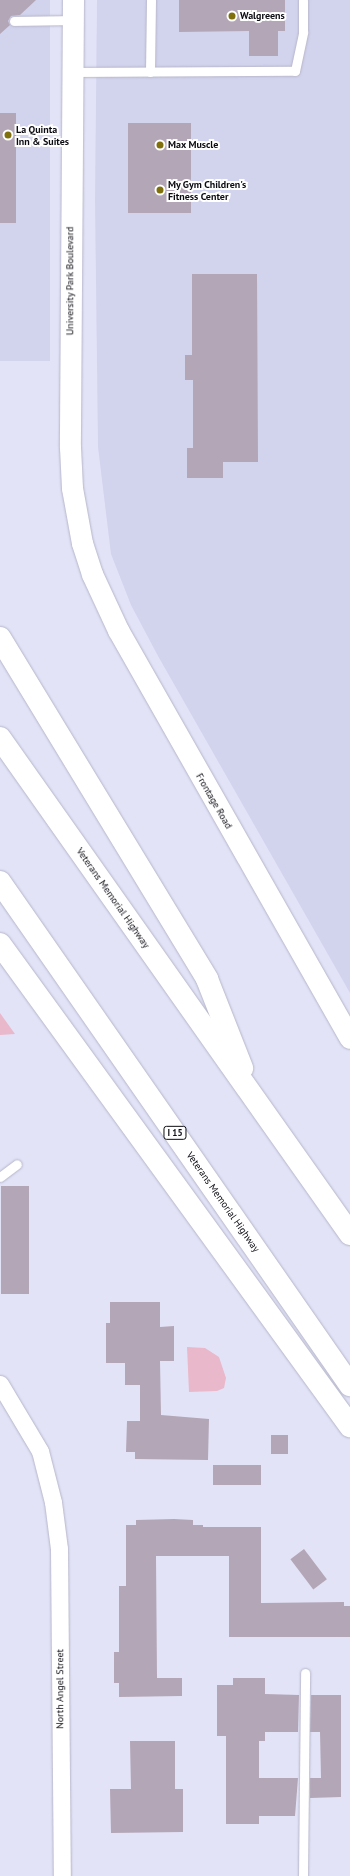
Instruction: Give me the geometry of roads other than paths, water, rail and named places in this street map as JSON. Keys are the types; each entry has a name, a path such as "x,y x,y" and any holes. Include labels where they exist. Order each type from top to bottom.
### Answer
{"highway":[{"path":"0,638 206,979 256,1102"},
{"name":"Veterans Memorial Highway","path":"0,738 350,1234"},
{"name":"Veterans Memorial Highway","path":"0,882 350,1385"},
{"path":"0,944 350,1426"}],"street":[{"name":"University Park Boulevard","path":"73,0 70,462 76,518 87,560"},
{"name":"Frontage Road","path":"87,560 118,630 350,1038"},
{"name":"North Angel Street","path":"0,1384 40,1451 53,1502 59,1549 62,1876"}],"lane":[{"path":"150,72 151,0"},
{"path":"72,72 295,71 303,32 303,0"},
{"path":"14,21 73,20"},
{"path":"0,1177 17,1164"},
{"path":"303,1876 305,1673"}],"place":[{"name":"Walgreens","path":"232,16"},
{"name":"La Quinta Inn & Suites","path":"8,135"},
{"name":"Max Muscle","path":"160,145"},
{"name":"My Gym Children's Fitness Center","path":"160,190"}]}
